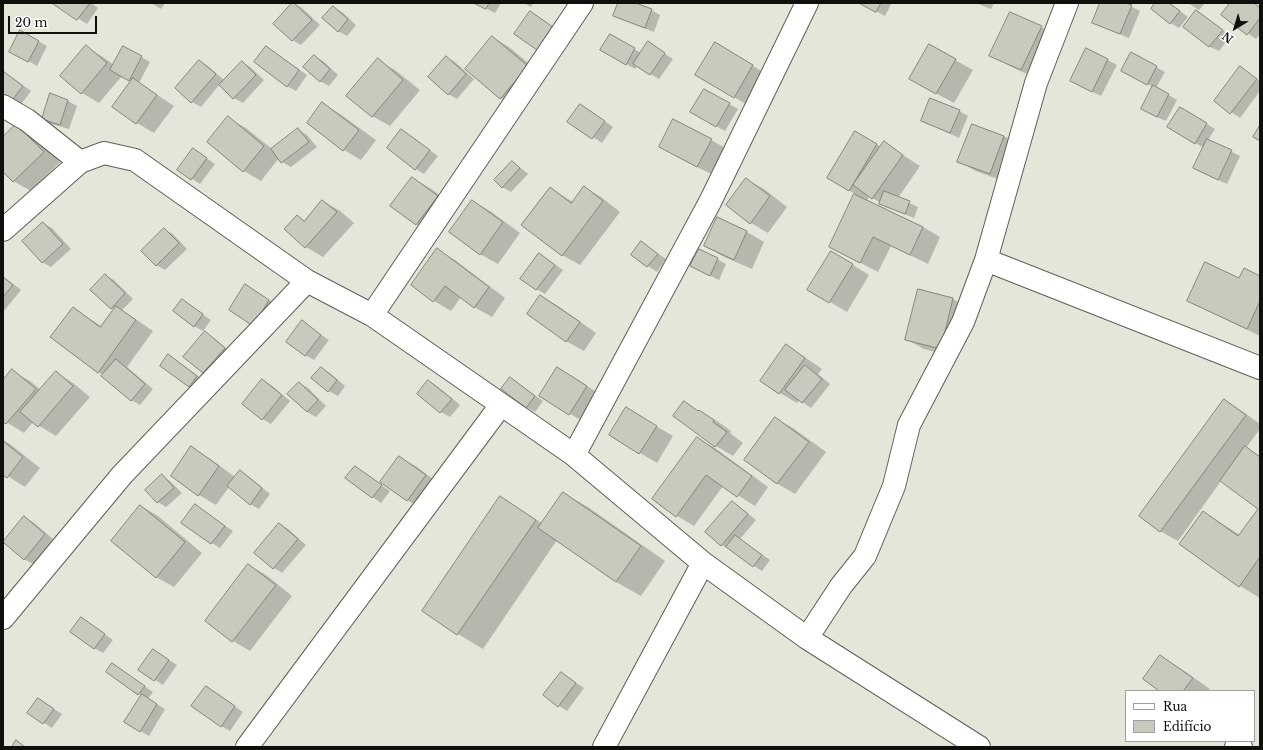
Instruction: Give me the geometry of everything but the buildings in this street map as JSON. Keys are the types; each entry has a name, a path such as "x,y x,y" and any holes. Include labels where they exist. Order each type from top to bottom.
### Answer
{"street":[{"path":"372,315 582,3"},
{"path":"574,455 710,202 807,3"},
{"path":"807,638 841,586 865,556 894,486 909,425 963,322 986,260 1036,83 1067,3"},
{"path":"3,106 27,120 80,162"},
{"path":"3,230 80,162 104,152 135,160 307,281 372,315 574,455 703,563 807,638 979,747"},
{"path":"986,260 1260,368"},
{"path":"3,618 122,475 307,281"},
{"path":"247,747 500,405"},
{"path":"604,747 703,563"},
{"path":"1236,747 1241,747"}]}
